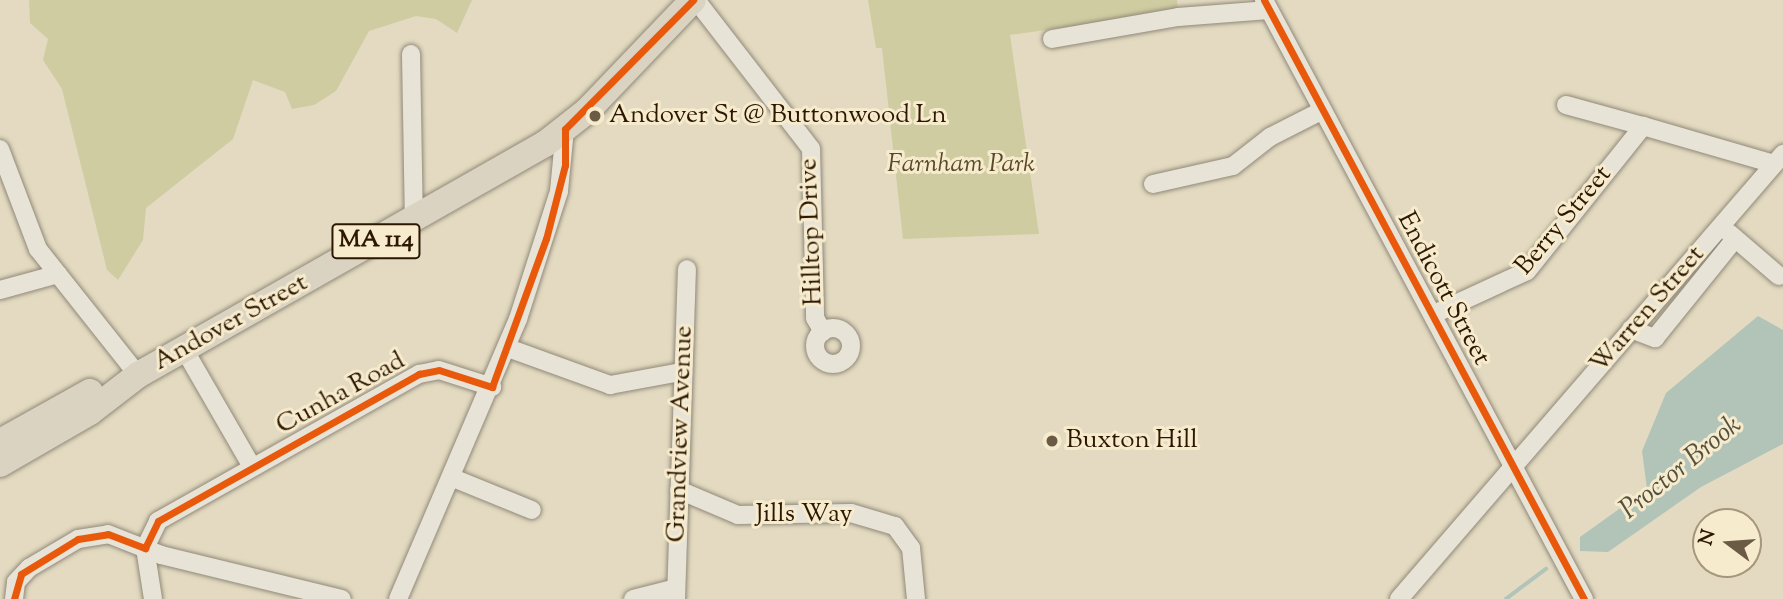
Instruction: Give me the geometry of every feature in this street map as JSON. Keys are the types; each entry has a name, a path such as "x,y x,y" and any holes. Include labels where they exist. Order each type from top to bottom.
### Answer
{"highway":[{"name":"Andover Street","path":"5,457 96,389 138,375 414,219 565,129 695,0"}],"street":[{"name":"Hilltop Drive","path":"695,0 811,149 815,318 823,332"},
{"path":"1052,39 1266,5"},
{"name":"Endicott Street","path":"1266,5 1434,314 1584,599"},
{"path":"411,54 414,219"},
{"path":"1566,104 1779,159"},
{"path":"1153,184 1233,166 1282,129 1323,110"},
{"name":"Berry Street","path":"1434,314 1528,271 1643,126"},
{"path":"398,599 508,348 559,191 565,129"},
{"path":"0,149 38,249 138,375"},
{"name":"Warren Street","path":"1399,599 1779,159"},
{"path":"1721,225 1779,276"},
{"path":"1631,329 1655,338 1735,239"},
{"name":"Grandview Avenue","path":"676,593 681,373 687,270"},
{"path":"0,290 58,274"},
{"path":"508,348 600,384 681,373"},
{"path":"184,349 252,467"},
{"name":"Cunha Road","path":"145,548 158,521 428,371 492,387"},
{"path":"453,478 532,510"},
{"name":"Jills Way","path":"679,490 738,515 851,513 895,526 911,548 915,599"},
{"path":"14,599 21,575 78,539 108,534 145,548 342,599"},
{"path":"145,548 153,599"},
{"path":"633,599 676,593"}],"green space":[{"path":"29,0 472,0 457,33 436,19 416,16 369,31 336,91 314,105 292,109 285,92 253,80 233,139 146,208 143,240 118,280 107,270 62,89 43,60 48,39 30,23"},
{"name":"Farnham Park","path":"868,0 1177,0 1178,11 1010,35 1039,234 903,239 882,48 876,48"}],"water":[{"path":"1758,316 1783,330 1783,444 1701,487 1608,552 1580,551 1580,537 1647,489 1642,451 1666,393"}],"waterway":[{"name":"Proctor Brook","path":"1506,599 1546,569"}],"cycle path":[{"path":"14,599 21,574 78,539 108,534 145,548 158,521 419,374 439,370 492,387 546,239 565,165 565,129 693,0"},
{"path":"1264,0 1584,599"}],"place":[{"name":"Andover St @ Buttonwood Ln","path":"595,116"},
{"name":"Buxton Hill","path":"1052,441"}]}
